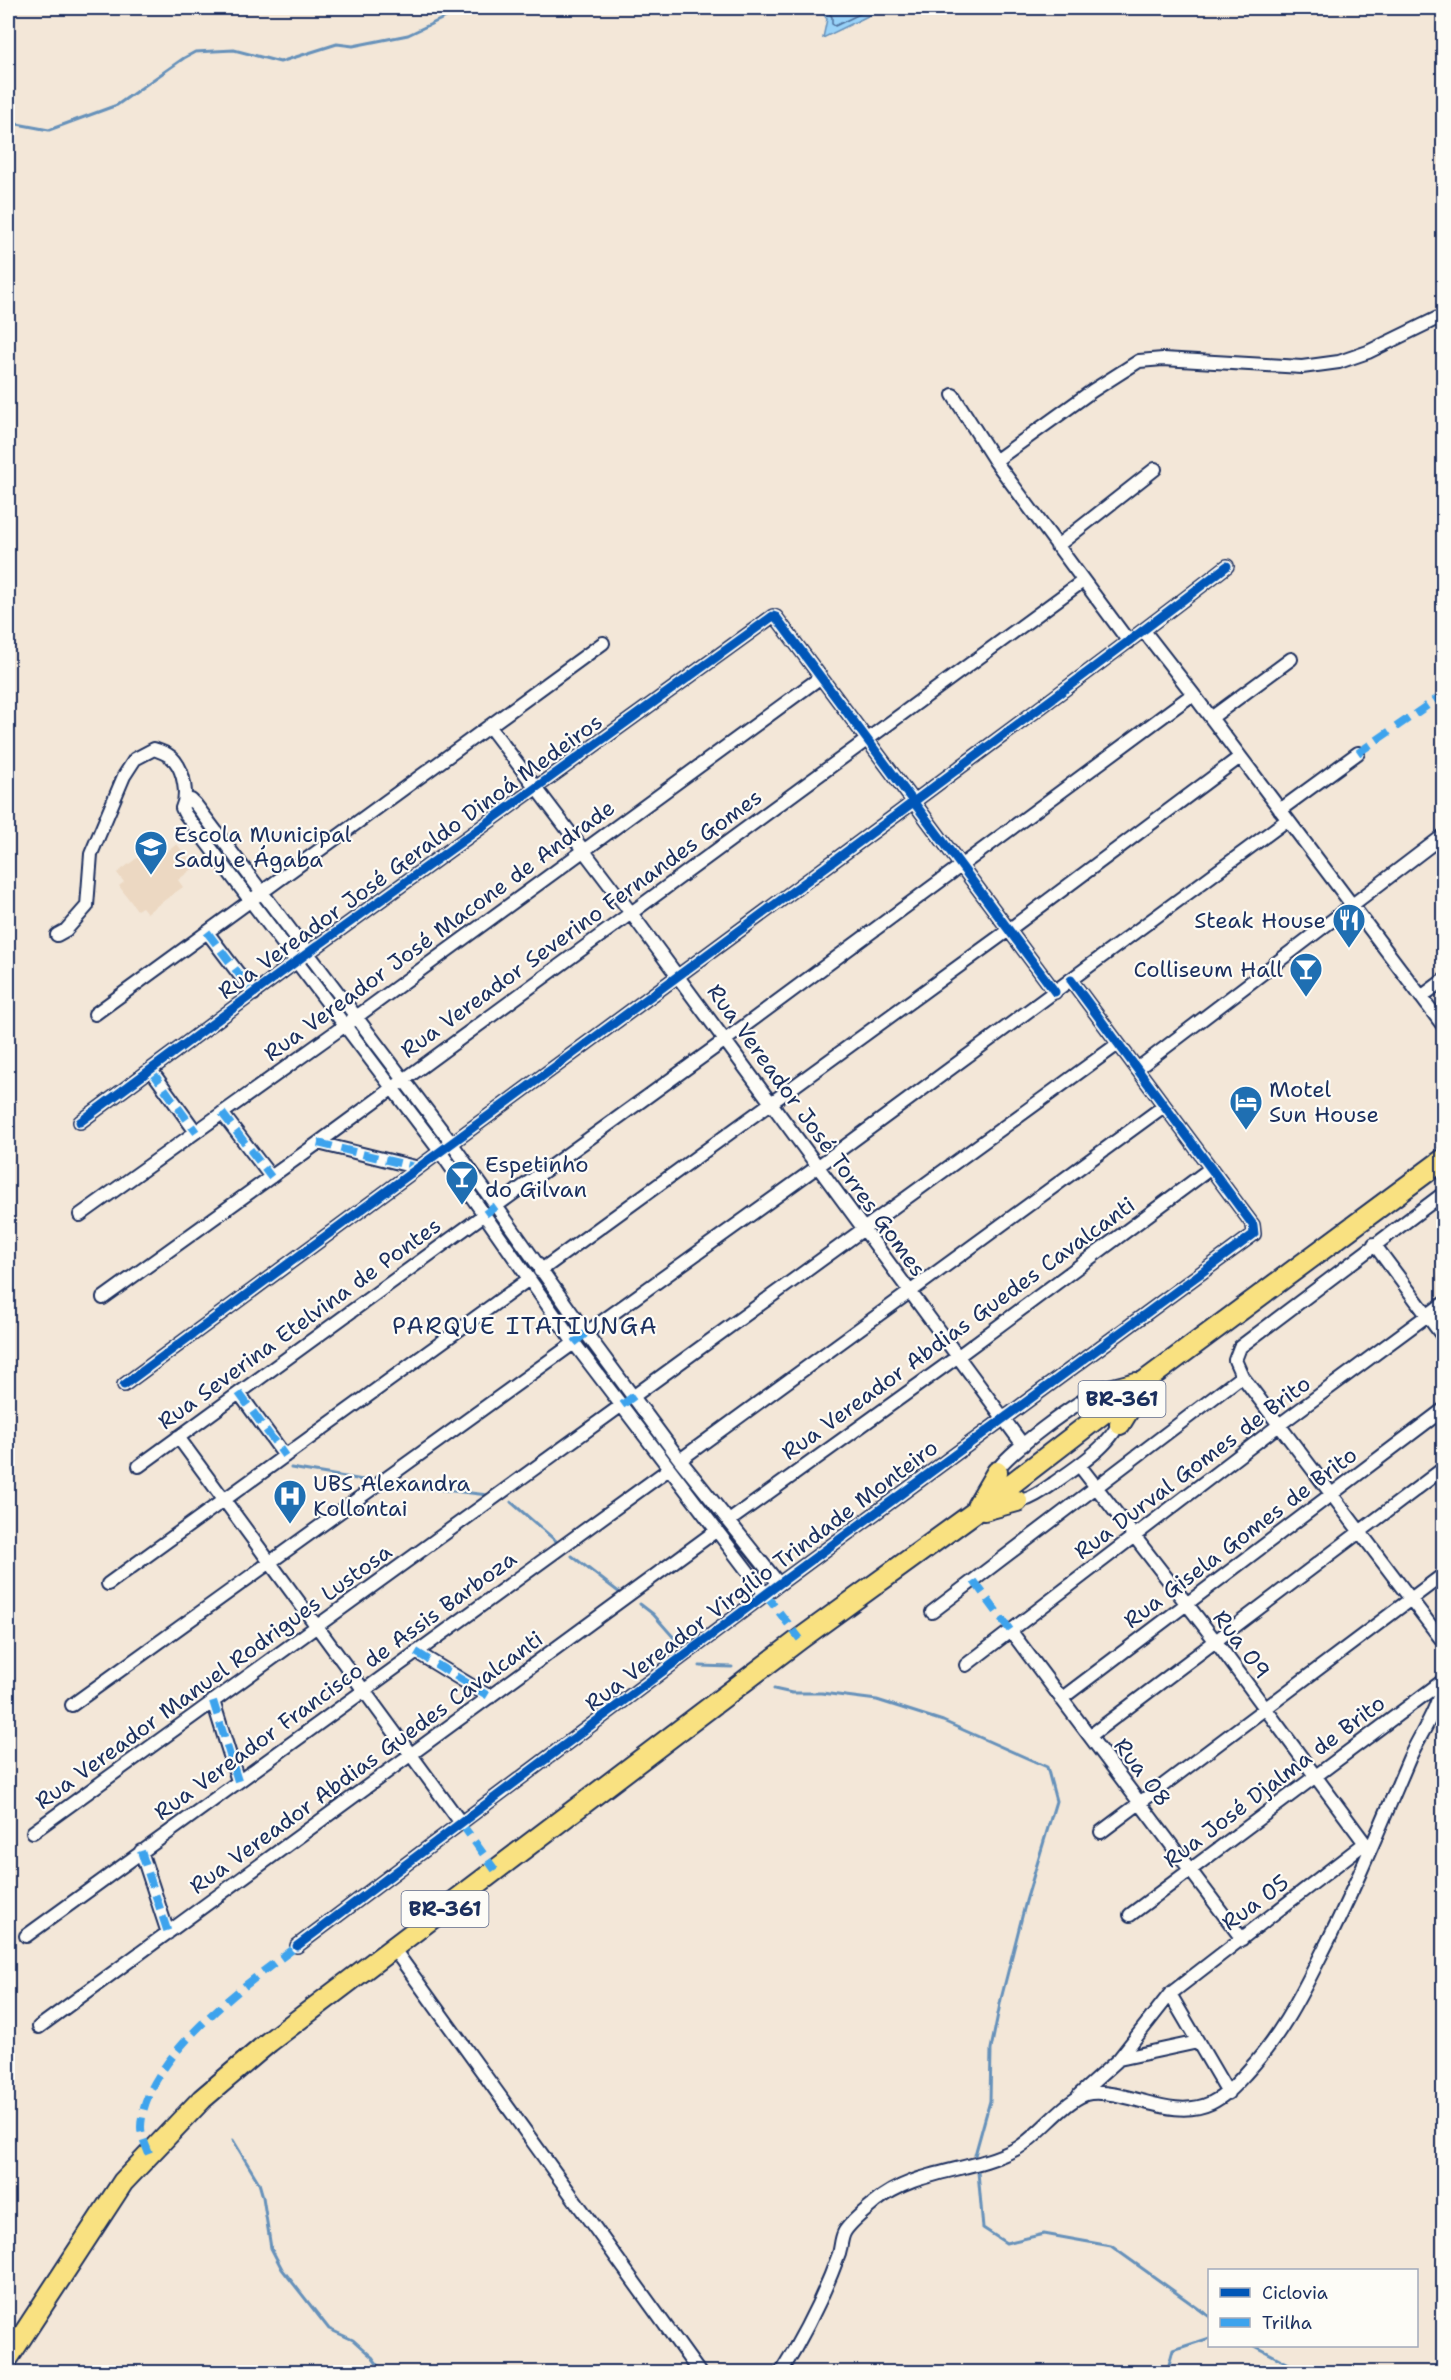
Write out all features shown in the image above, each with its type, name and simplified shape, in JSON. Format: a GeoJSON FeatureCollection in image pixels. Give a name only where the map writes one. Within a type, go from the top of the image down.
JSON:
{"type":"FeatureCollection","features":[{"type":"Feature","properties":{"kind":"main road","name":"BR-361"},"geometry":{"type":"LineString","coordinates":[[8,2358],[109,2200],[159,2142],[202,2099],[269,2042],[800,1639],[973,1513],[1010,1497],[1117,1403],[1443,1159]]}},
{"type":"Feature","properties":{"kind":"main road"},"geometry":{"type":"LineString","coordinates":[[1098,1393],[1147,1380]]}},
{"type":"Feature","properties":{"kind":"main road"},"geometry":{"type":"LineString","coordinates":[[1120,1424],[1147,1380]]}},
{"type":"Feature","properties":{"kind":"main road"},"geometry":{"type":"LineString","coordinates":[[973,1513],[997,1472]]}},
{"type":"Feature","properties":{"kind":"street"},"geometry":{"type":"LineString","coordinates":[[994,461],[1092,391],[1139,362],[1163,359],[1302,367],[1339,362],[1356,357],[1443,315]]}},
{"type":"Feature","properties":{"kind":"street"},"geometry":{"type":"LineString","coordinates":[[953,395],[994,461],[1129,642]]}},
{"type":"Feature","properties":{"kind":"street"},"geometry":{"type":"LineString","coordinates":[[1057,546],[1155,468]]}},
{"type":"Feature","properties":{"kind":"street"},"geometry":{"type":"LineString","coordinates":[[124,1384],[450,1141],[677,977],[1144,631],[1227,566]]}},
{"type":"Feature","properties":{"kind":"street","name":"Rua Vereador Severino Fernandes Gomes"},"geometry":{"type":"LineString","coordinates":[[103,1298],[631,914],[1083,581]]}},
{"type":"Feature","properties":{"kind":"street","name":"Rua Vereador José Geraldo Dinoá Medeiros"},"geometry":{"type":"LineString","coordinates":[[80,1122],[309,952],[763,622],[776,617],[822,677]]}},
{"type":"Feature","properties":{"kind":"street"},"geometry":{"type":"LineString","coordinates":[[1144,631],[1443,1027]]}},
{"type":"Feature","properties":{"kind":"street"},"geometry":{"type":"LineString","coordinates":[[95,1014],[603,643]]}},
{"type":"Feature","properties":{"kind":"street"},"geometry":{"type":"LineString","coordinates":[[1211,718],[1291,659]]}},
{"type":"Feature","properties":{"kind":"street"},"geometry":{"type":"LineString","coordinates":[[822,677],[1055,992]]}},
{"type":"Feature","properties":{"kind":"street","name":"Rua Vereador José Macone de Andrade"},"geometry":{"type":"LineString","coordinates":[[80,1215],[344,1026],[822,677]]}},
{"type":"Feature","properties":{"kind":"street"},"geometry":{"type":"LineString","coordinates":[[496,1206],[724,1041],[1193,694]]}},
{"type":"Feature","properties":{"kind":"street","name":"Rua Vereador José Torres Gomes"},"geometry":{"type":"LineString","coordinates":[[489,726],[631,914],[1023,1445]]}},
{"type":"Feature","properties":{"kind":"street"},"geometry":{"type":"LineString","coordinates":[[57,935],[66,930],[87,906],[91,854],[124,776],[135,759],[154,749],[175,760],[180,769],[186,802]]}},
{"type":"Feature","properties":{"kind":"street"},"geometry":{"type":"LineString","coordinates":[[585,1333],[817,1167],[1071,980],[1283,815],[1358,753]]}},
{"type":"Feature","properties":{"kind":"street"},"geometry":{"type":"LineString","coordinates":[[540,1270],[1010,929],[1240,757]]}},
{"type":"Feature","properties":{"kind":"street"},"geometry":{"type":"LineString","coordinates":[[765,1594],[574,1343],[439,1150],[185,814],[182,808],[186,802],[191,800],[196,805],[262,890],[450,1141],[585,1333],[680,1460],[779,1584]]}},
{"type":"Feature","properties":{"kind":"street"},"geometry":{"type":"LineString","coordinates":[[1137,1069],[1443,835]]}},
{"type":"Feature","properties":{"kind":"street"},"geometry":{"type":"LineString","coordinates":[[207,932],[254,994]]}},
{"type":"Feature","properties":{"kind":"street"},"geometry":{"type":"LineString","coordinates":[[1071,980],[1211,1168]]}},
{"type":"Feature","properties":{"kind":"street"},"geometry":{"type":"LineString","coordinates":[[1421,997],[1443,980]]}},
{"type":"Feature","properties":{"kind":"street"},"geometry":{"type":"LineString","coordinates":[[634,1396],[1118,1044]]}},
{"type":"Feature","properties":{"kind":"street"},"geometry":{"type":"LineString","coordinates":[[151,1070],[196,1132]]}},
{"type":"Feature","properties":{"kind":"street"},"geometry":{"type":"LineString","coordinates":[[680,1460],[1164,1106]]}},
{"type":"Feature","properties":{"kind":"street"},"geometry":{"type":"LineString","coordinates":[[222,1113],[271,1177]]}},
{"type":"Feature","properties":{"kind":"street"},"geometry":{"type":"LineString","coordinates":[[318,1143],[415,1167]]}},
{"type":"Feature","properties":{"kind":"street","name":"Rua Vereador Virgílio Trindade Monteiro"},"geometry":{"type":"LineString","coordinates":[[297,1946],[765,1594],[1250,1238],[1254,1234],[1253,1225],[1211,1168]]}},
{"type":"Feature","properties":{"kind":"street","name":"Rua Vereador Abdias Guedes Cavalcanti"},"geometry":{"type":"LineString","coordinates":[[729,1521],[957,1357],[1211,1168]]}},
{"type":"Feature","properties":{"kind":"street"},"geometry":{"type":"LineString","coordinates":[[1443,1193],[1240,1347],[1235,1360],[1242,1376],[1443,1643]]}},
{"type":"Feature","properties":{"kind":"street","name":"Rua Severina Etelvina de Pontes"},"geometry":{"type":"LineString","coordinates":[[139,1466],[485,1214]]}},
{"type":"Feature","properties":{"kind":"street"},"geometry":{"type":"LineString","coordinates":[[1374,1244],[1443,1338]]}},
{"type":"Feature","properties":{"kind":"street"},"geometry":{"type":"LineString","coordinates":[[108,1584],[529,1279]]}},
{"type":"Feature","properties":{"kind":"street","name":"Rua Durval Gomes de Brito"},"geometry":{"type":"LineString","coordinates":[[966,1665],[1135,1538],[1279,1425],[1443,1303]]}},
{"type":"Feature","properties":{"kind":"street"},"geometry":{"type":"LineString","coordinates":[[72,1706],[574,1343]]}},
{"type":"Feature","properties":{"kind":"street"},"geometry":{"type":"LineString","coordinates":[[932,1612],[1242,1376]]}},
{"type":"Feature","properties":{"kind":"street"},"geometry":{"type":"LineString","coordinates":[[239,1392],[285,1456]]}},
{"type":"Feature","properties":{"kind":"street"},"geometry":{"type":"LineString","coordinates":[[1098,1393],[1112,1397],[1117,1403],[1120,1424],[1096,1450],[1034,1497],[1010,1497],[997,1486],[997,1472],[1007,1459],[1078,1403],[1098,1393]]}},
{"type":"Feature","properties":{"kind":"street","name":"Rua Vereador Manuel Rodrigues Lustosa"},"geometry":{"type":"LineString","coordinates":[[33,1832],[622,1405]]}},
{"type":"Feature","properties":{"kind":"street","name":"Rua Gisela Gomes de Brito"},"geometry":{"type":"LineString","coordinates":[[1061,1699],[1443,1409]]}},
{"type":"Feature","properties":{"kind":"street"},"geometry":{"type":"LineString","coordinates":[[178,1437],[461,1823]]}},
{"type":"Feature","properties":{"kind":"street","name":"Rua 09"},"geometry":{"type":"LineString","coordinates":[[1078,1465],[1214,1640],[1368,1847]]}},
{"type":"Feature","properties":{"kind":"street"},"geometry":{"type":"LineString","coordinates":[[1090,1736],[1443,1468]]}},
{"type":"Feature","properties":{"kind":"street","name":"Rua Vereador Francisco de Assis Barboza"},"geometry":{"type":"LineString","coordinates":[[26,1936],[669,1469]]}},
{"type":"Feature","properties":{"kind":"street","name":"Rua Vereador Abdias Guedes Cavalcanti"},"geometry":{"type":"LineString","coordinates":[[39,2027],[717,1530]]}},
{"type":"Feature","properties":{"kind":"street"},"geometry":{"type":"LineString","coordinates":[[1101,1832],[1443,1574]]}},
{"type":"Feature","properties":{"kind":"street","name":"Rua 08"},"geometry":{"type":"LineString","coordinates":[[1010,1630],[1242,1939]]}},
{"type":"Feature","properties":{"kind":"street"},"geometry":{"type":"LineString","coordinates":[[416,1652],[490,1697]]}},
{"type":"Feature","properties":{"kind":"street"},"geometry":{"type":"LineString","coordinates":[[1077,2097],[1089,2093],[1102,2094],[1161,2106],[1192,2108],[1209,2104],[1228,2093],[1276,2038],[1345,1909],[1368,1847],[1440,1694],[1443,1681]]}},
{"type":"Feature","properties":{"kind":"street","name":"Rua José Djalma de Brito"},"geometry":{"type":"LineString","coordinates":[[1130,1915],[1443,1681]]}},
{"type":"Feature","properties":{"kind":"street"},"geometry":{"type":"LineString","coordinates":[[213,1701],[238,1781]]}},
{"type":"Feature","properties":{"kind":"street","name":"Rua 05"},"geometry":{"type":"LineString","coordinates":[[781,2373],[812,2316],[839,2254],[844,2233],[874,2203],[901,2185],[929,2175],[971,2166],[1016,2150],[1037,2134],[1119,2059],[1170,1994],[1368,1847]]}},
{"type":"Feature","properties":{"kind":"street"},"geometry":{"type":"LineString","coordinates":[[141,1851],[168,1933]]}},
{"type":"Feature","properties":{"kind":"street"},"geometry":{"type":"LineString","coordinates":[[393,1948],[699,2373]]}},
{"type":"Feature","properties":{"kind":"street"},"geometry":{"type":"LineString","coordinates":[[1170,1994],[1228,2093]]}},
{"type":"Feature","properties":{"kind":"street"},"geometry":{"type":"LineString","coordinates":[[1119,2059],[1198,2042]]}},
{"type":"Feature","properties":{"kind":"shaded area","name":"Escola Municipal Sady e Ágaba"},"geometry":{"type":"Polygon","coordinates":[[[177,844],[195,867],[178,880],[183,887],[147,913],[142,907],[137,910],[119,886],[124,882],[117,873],[153,846],[161,856],[177,844]]]}},
{"type":"Feature","properties":{"kind":"water"},"geometry":{"type":"Polygon","coordinates":[[[819,8],[881,8],[823,38],[827,19],[819,8]]]}},
{"type":"Feature","properties":{"kind":"waterway"},"geometry":{"type":"LineString","coordinates":[[8,128],[17,124],[49,130],[117,105],[195,52],[234,50],[280,62],[337,44],[353,46],[408,35],[465,8]]}},
{"type":"Feature","properties":{"kind":"waterway"},"geometry":{"type":"LineString","coordinates":[[291,1468],[369,1481]]}},
{"type":"Feature","properties":{"kind":"waterway"},"geometry":{"type":"LineString","coordinates":[[401,1485],[488,1495]]}},
{"type":"Feature","properties":{"kind":"waterway"},"geometry":{"type":"LineString","coordinates":[[511,1502],[556,1541]]}},
{"type":"Feature","properties":{"kind":"waterway"},"geometry":{"type":"LineString","coordinates":[[572,1556],[620,1593]]}},
{"type":"Feature","properties":{"kind":"waterway"},"geometry":{"type":"LineString","coordinates":[[640,1604],[653,1614],[682,1647]]}},
{"type":"Feature","properties":{"kind":"waterway"},"geometry":{"type":"LineString","coordinates":[[700,1666],[732,1667]]}},
{"type":"Feature","properties":{"kind":"waterway"},"geometry":{"type":"LineString","coordinates":[[774,1689],[792,1693],[822,1693],[877,1700],[943,1721],[1047,1767],[1056,1801],[1026,1901],[1001,1999],[991,2049],[990,2101],[975,2155]]}},
{"type":"Feature","properties":{"kind":"waterway"},"geometry":{"type":"LineString","coordinates":[[233,2140],[259,2183],[271,2248],[282,2269],[329,2329],[353,2340],[372,2357],[383,2372]]}},
{"type":"Feature","properties":{"kind":"waterway"},"geometry":{"type":"LineString","coordinates":[[978,2172],[983,2228],[1006,2243],[1044,2234],[1111,2246],[1208,2316]]}},
{"type":"Feature","properties":{"kind":"waterway"},"geometry":{"type":"LineString","coordinates":[[1167,2372],[1173,2350],[1208,2339]]}},
{"type":"Feature","properties":{"kind":"waterway"},"geometry":{"type":"LineString","coordinates":[[1257,2347],[1304,2372]]}},
{"type":"Feature","properties":{"kind":"marked path"},"geometry":{"type":"LineString","coordinates":[[1358,753],[1444,694]]}},
{"type":"Feature","properties":{"kind":"marked path"},"geometry":{"type":"LineString","coordinates":[[207,932],[254,994]]}},
{"type":"Feature","properties":{"kind":"marked path"},"geometry":{"type":"LineString","coordinates":[[151,1070],[196,1132]]}},
{"type":"Feature","properties":{"kind":"marked path"},"geometry":{"type":"LineString","coordinates":[[222,1113],[271,1177]]}},
{"type":"Feature","properties":{"kind":"marked path"},"geometry":{"type":"LineString","coordinates":[[318,1143],[415,1167]]}},
{"type":"Feature","properties":{"kind":"marked path"},"geometry":{"type":"LineString","coordinates":[[485,1214],[496,1206]]}},
{"type":"Feature","properties":{"kind":"marked path"},"geometry":{"type":"LineString","coordinates":[[574,1343],[586,1333]]}},
{"type":"Feature","properties":{"kind":"marked path"},"geometry":{"type":"LineString","coordinates":[[239,1393],[285,1456]]}},
{"type":"Feature","properties":{"kind":"marked path"},"geometry":{"type":"LineString","coordinates":[[622,1405],[634,1396]]}},
{"type":"Feature","properties":{"kind":"marked path"},"geometry":{"type":"LineString","coordinates":[[974,1581],[1010,1630]]}},
{"type":"Feature","properties":{"kind":"marked path"},"geometry":{"type":"LineString","coordinates":[[765,1594],[800,1639]]}},
{"type":"Feature","properties":{"kind":"marked path"},"geometry":{"type":"LineString","coordinates":[[416,1652],[490,1697]]}},
{"type":"Feature","properties":{"kind":"marked path"},"geometry":{"type":"LineString","coordinates":[[213,1701],[238,1781]]}},
{"type":"Feature","properties":{"kind":"marked path"},"geometry":{"type":"LineString","coordinates":[[461,1823],[495,1870]]}},
{"type":"Feature","properties":{"kind":"marked path"},"geometry":{"type":"LineString","coordinates":[[141,1851],[168,1933]]}},
{"type":"Feature","properties":{"kind":"marked path"},"geometry":{"type":"LineString","coordinates":[[149,2154],[141,2127],[146,2101],[159,2075],[201,2025],[252,1980],[297,1946]]}},
{"type":"Feature","properties":{"kind":"cycle path"},"geometry":{"type":"LineString","coordinates":[[124,1385],[896,815],[1227,566]]}},
{"type":"Feature","properties":{"kind":"cycle path"},"geometry":{"type":"LineString","coordinates":[[80,1122],[309,952],[773,616],[1055,992]]}},
{"type":"Feature","properties":{"kind":"cycle path"},"geometry":{"type":"LineString","coordinates":[[297,1946],[779,1584],[1254,1234],[1253,1225],[1071,980]]}},
{"type":"Feature","properties":{"kind":"place","name":"Escola Municipal Sady e Ágaba"},"geometry":{"type":"Point","coordinates":[151,876]}},
{"type":"Feature","properties":{"kind":"place","name":"Steak House"},"geometry":{"type":"Point","coordinates":[1349,949]}},
{"type":"Feature","properties":{"kind":"place","name":"Colliseum Hall"},"geometry":{"type":"Point","coordinates":[1306,998]}},
{"type":"Feature","properties":{"kind":"place","name":"Motel Sun House"},"geometry":{"type":"Point","coordinates":[1246,1131]}},
{"type":"Feature","properties":{"kind":"place","name":"Espetinho do Gilvan"},"geometry":{"type":"Point","coordinates":[462,1206]}},
{"type":"Feature","properties":{"kind":"place","name":"UBS Alexandra Kollontai"},"geometry":{"type":"Point","coordinates":[290,1525]}},
{"type":"Feature","properties":{"kind":"district","name":"PARQUE ITATIUNGA"},"geometry":{"type":"Point","coordinates":[525,1326]}}]}
